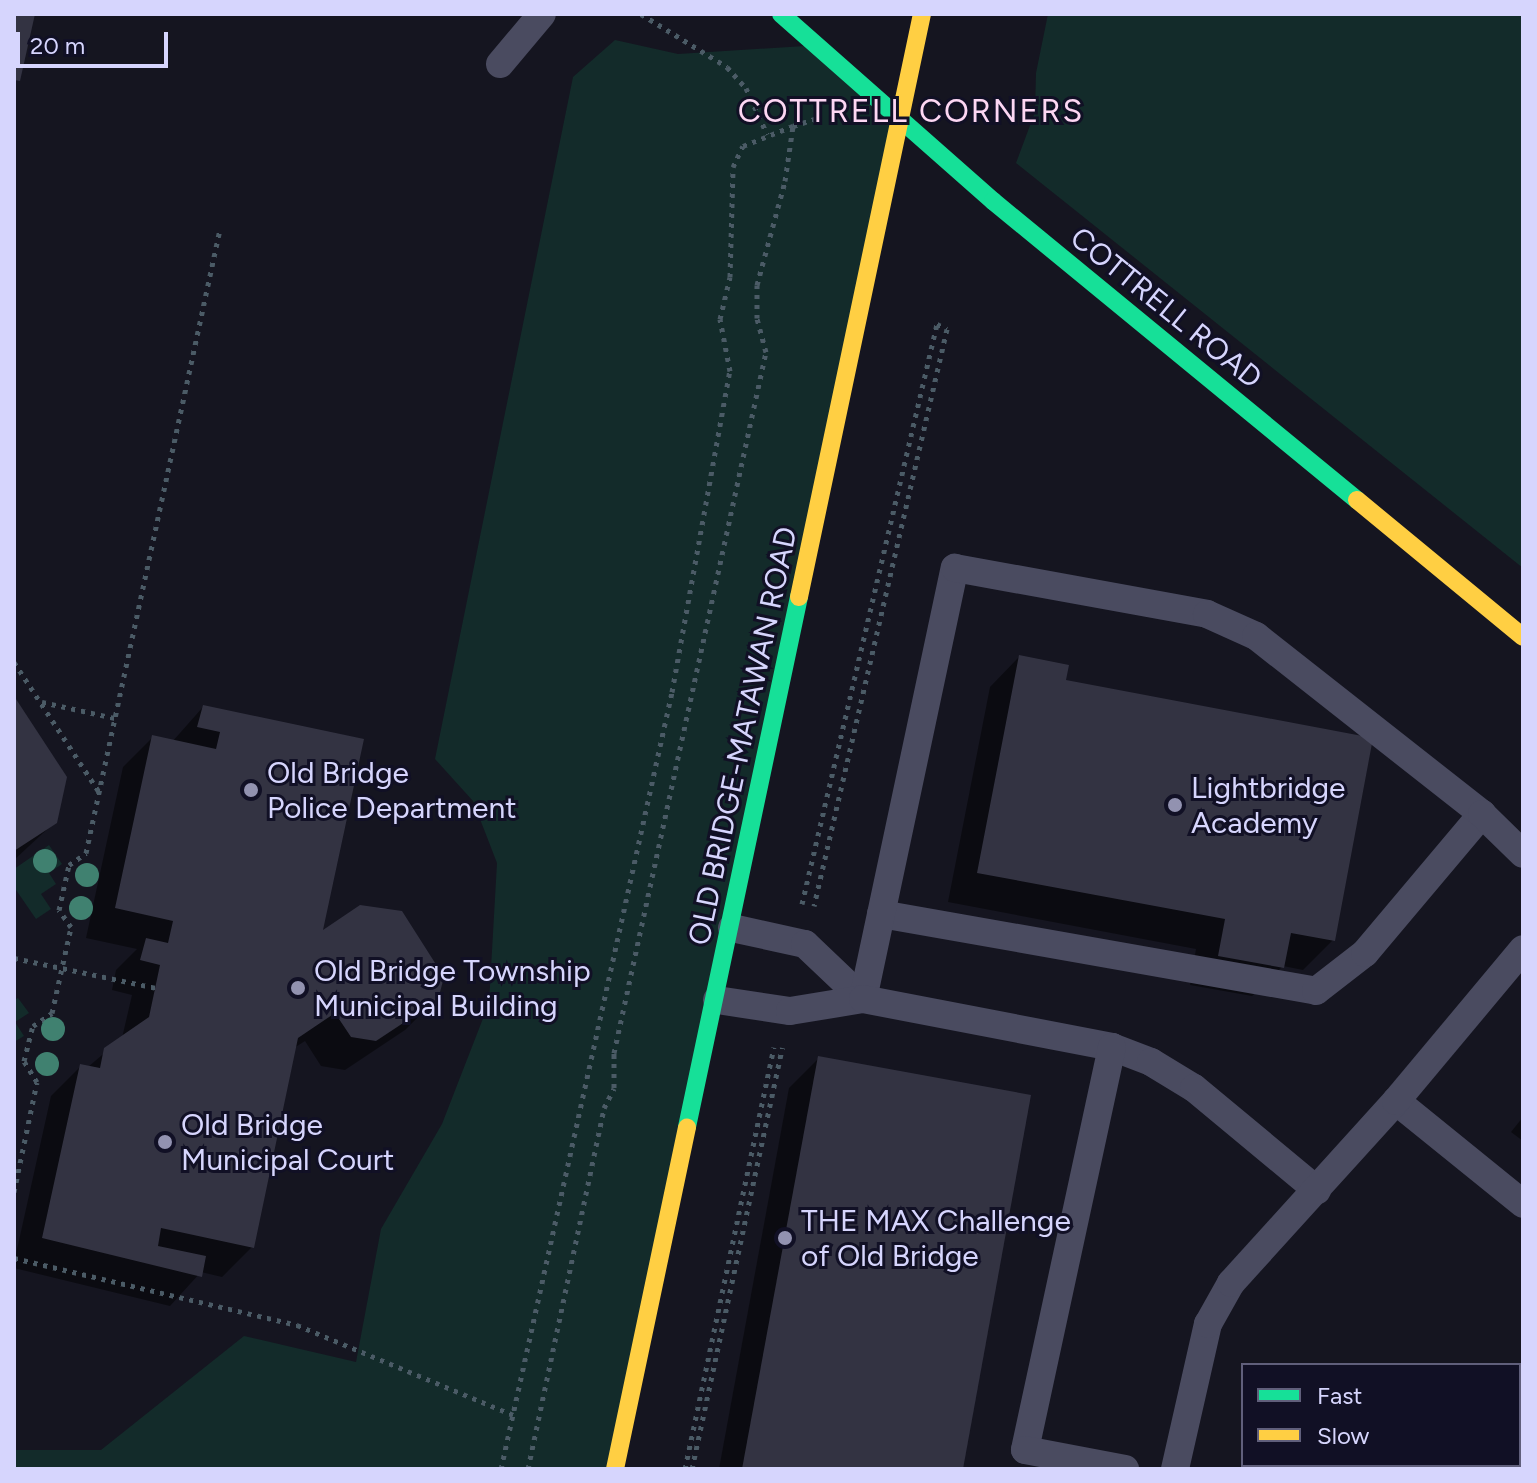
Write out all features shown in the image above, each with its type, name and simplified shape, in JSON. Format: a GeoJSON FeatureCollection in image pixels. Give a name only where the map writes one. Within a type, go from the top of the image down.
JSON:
{"type":"FeatureCollection","features":[{"type":"Feature","properties":{"kind":"main road","name":"COTTRELL ROAD"},"geometry":{"type":"LineString","coordinates":[[781,14],[993,201],[1523,637]]}},
{"type":"Feature","properties":{"kind":"main road","name":"OLD BRIDGE-MATAWAN ROAD"},"geometry":{"type":"LineString","coordinates":[[615,1469],[717,1000],[922,14]]}},
{"type":"Feature","properties":{"kind":"lane"},"geometry":{"type":"LineString","coordinates":[[500,64],[542,14]]}},
{"type":"Feature","properties":{"kind":"lane"},"geometry":{"type":"LineString","coordinates":[[863,999],[955,568],[1207,614],[1256,636],[1482,814],[1523,854]]}},
{"type":"Feature","properties":{"kind":"lane"},"geometry":{"type":"LineString","coordinates":[[881,914],[1316,991],[1365,953],[1482,814]]}},
{"type":"Feature","properties":{"kind":"lane"},"geometry":{"type":"LineString","coordinates":[[732,928],[800,943],[863,999]]}},
{"type":"Feature","properties":{"kind":"lane"},"geometry":{"type":"LineString","coordinates":[[1175,1469],[1208,1324],[1231,1283],[1396,1101],[1523,949]]}},
{"type":"Feature","properties":{"kind":"lane"},"geometry":{"type":"LineString","coordinates":[[717,1000],[785,1011],[863,999],[1112,1047],[1151,1062],[1194,1088],[1317,1190]]}},
{"type":"Feature","properties":{"kind":"lane"},"geometry":{"type":"LineString","coordinates":[[1112,1047],[1025,1450],[1125,1469]]}},
{"type":"Feature","properties":{"kind":"lane"},"geometry":{"type":"LineString","coordinates":[[1396,1101],[1523,1204]]}},
{"type":"Feature","properties":{"kind":"path"},"geometry":{"type":"LineString","coordinates":[[641,14],[727,67],[746,88],[767,134]]}},
{"type":"Feature","properties":{"kind":"path"},"geometry":{"type":"LineString","coordinates":[[501,1469],[672,692],[730,371],[720,319],[730,277],[733,167],[743,146],[767,134],[815,119]]}},
{"type":"Feature","properties":{"kind":"path"},"geometry":{"type":"LineString","coordinates":[[528,1469],[604,1108],[614,1088],[614,1053],[766,352],[757,318],[757,285],[785,181],[793,126]]}},
{"type":"Feature","properties":{"kind":"path"},"geometry":{"type":"LineString","coordinates":[[14,1192],[37,1082],[24,1061],[33,1026],[52,1013],[71,927],[59,910],[69,865],[86,853],[220,229]]}},
{"type":"Feature","properties":{"kind":"path"},"geometry":{"type":"LineString","coordinates":[[937,324],[947,329],[800,943],[937,324]]}},
{"type":"Feature","properties":{"kind":"path"},"geometry":{"type":"LineString","coordinates":[[14,662],[99,793]]}},
{"type":"Feature","properties":{"kind":"path"},"geometry":{"type":"LineString","coordinates":[[41,702],[115,718]]}},
{"type":"Feature","properties":{"kind":"path"},"geometry":{"type":"LineString","coordinates":[[14,958],[156,988]]}},
{"type":"Feature","properties":{"kind":"path"},"geometry":{"type":"LineString","coordinates":[[685,1469],[785,1011]]}},
{"type":"Feature","properties":{"kind":"path"},"geometry":{"type":"LineString","coordinates":[[692,1469],[785,1011]]}},
{"type":"Feature","properties":{"kind":"path"},"geometry":{"type":"LineString","coordinates":[[14,1258],[297,1325],[513,1415]]}},
{"type":"Feature","properties":{"kind":"green space"},"geometry":{"type":"Polygon","coordinates":[[[1048,14],[1523,14],[1523,568],[1016,163],[1035,112],[1036,73],[1048,14]]]}},
{"type":"Feature","properties":{"kind":"green space"},"geometry":{"type":"Polygon","coordinates":[[[615,40],[678,54],[821,45],[899,117],[615,1469],[14,1469],[14,1450],[101,1450],[244,1336],[356,1362],[381,1229],[442,1124],[489,1003],[497,863],[473,801],[435,759],[573,77],[615,40]]]}},
{"type":"Feature","properties":{"kind":"green space"},"geometry":{"type":"Polygon","coordinates":[[[49,845],[62,864],[49,873],[56,884],[41,894],[51,909],[36,919],[14,887],[14,869],[49,845]]]}},
{"type":"Feature","properties":{"kind":"green space"},"geometry":{"type":"Polygon","coordinates":[[[18,998],[29,1013],[15,1022],[24,1036],[14,1042],[14,1000],[18,998]]]}},
{"type":"Feature","properties":{"kind":"building"},"geometry":{"type":"Polygon","coordinates":[[[14,14],[35,14],[20,81],[14,80],[14,14]]]}},
{"type":"Feature","properties":{"kind":"building","name":"Lightbridge Academy"},"geometry":{"type":"Polygon","coordinates":[[[1019,655],[1069,665],[1066,680],[1373,738],[1335,941],[1291,933],[1284,968],[1218,956],[1225,919],[977,873],[1019,655]]]}},
{"type":"Feature","properties":{"kind":"building"},"geometry":{"type":"Polygon","coordinates":[[[14,696],[67,777],[57,823],[14,851],[14,696]]]}},
{"type":"Feature","properties":{"kind":"building","name":"Old Bridge Township Municipal Building"},"geometry":{"type":"Polygon","coordinates":[[[203,705],[364,739],[323,930],[360,905],[402,911],[444,977],[438,1000],[376,1041],[351,1037],[335,1013],[298,1038],[254,1248],[161,1228],[158,1246],[206,1256],[202,1277],[42,1238],[80,1064],[100,1068],[104,1048],[149,1017],[160,965],[140,960],[146,938],[168,943],[173,921],[115,908],[152,735],[216,749],[220,732],[197,727],[203,705]]]}},
{"type":"Feature","properties":{"kind":"building"},"geometry":{"type":"Polygon","coordinates":[[[818,1056],[1031,1095],[963,1469],[742,1469],[818,1056]]]}},
{"type":"Feature","properties":{"kind":"traffic: fast"},"geometry":{"type":"LineString","coordinates":[[781,14],[993,201],[1357,500]]}},
{"type":"Feature","properties":{"kind":"traffic: fast"},"geometry":{"type":"LineString","coordinates":[[687,1127],[799,597]]}},
{"type":"Feature","properties":{"kind":"traffic: slow"},"geometry":{"type":"LineString","coordinates":[[799,597],[922,14]]}},
{"type":"Feature","properties":{"kind":"traffic: slow"},"geometry":{"type":"LineString","coordinates":[[1357,500],[1523,637]]}},
{"type":"Feature","properties":{"kind":"traffic: slow"},"geometry":{"type":"LineString","coordinates":[[615,1469],[687,1127]]}},
{"type":"Feature","properties":{"kind":"place","name":"Old Bridge Police Department"},"geometry":{"type":"Point","coordinates":[251,790]}},
{"type":"Feature","properties":{"kind":"place","name":"Lightbridge Academy"},"geometry":{"type":"Point","coordinates":[1175,805]}},
{"type":"Feature","properties":{"kind":"place","name":"Old Bridge Township Municipal Building"},"geometry":{"type":"Point","coordinates":[298,988]}},
{"type":"Feature","properties":{"kind":"place","name":"Old Bridge Municipal Court"},"geometry":{"type":"Point","coordinates":[165,1142]}},
{"type":"Feature","properties":{"kind":"place","name":"THE MAX Challenge of Old Bridge"},"geometry":{"type":"Point","coordinates":[785,1238]}},
{"type":"Feature","properties":{"kind":"district","name":"COTTRELL CORNERS"},"geometry":{"type":"Point","coordinates":[911,111]}}]}
